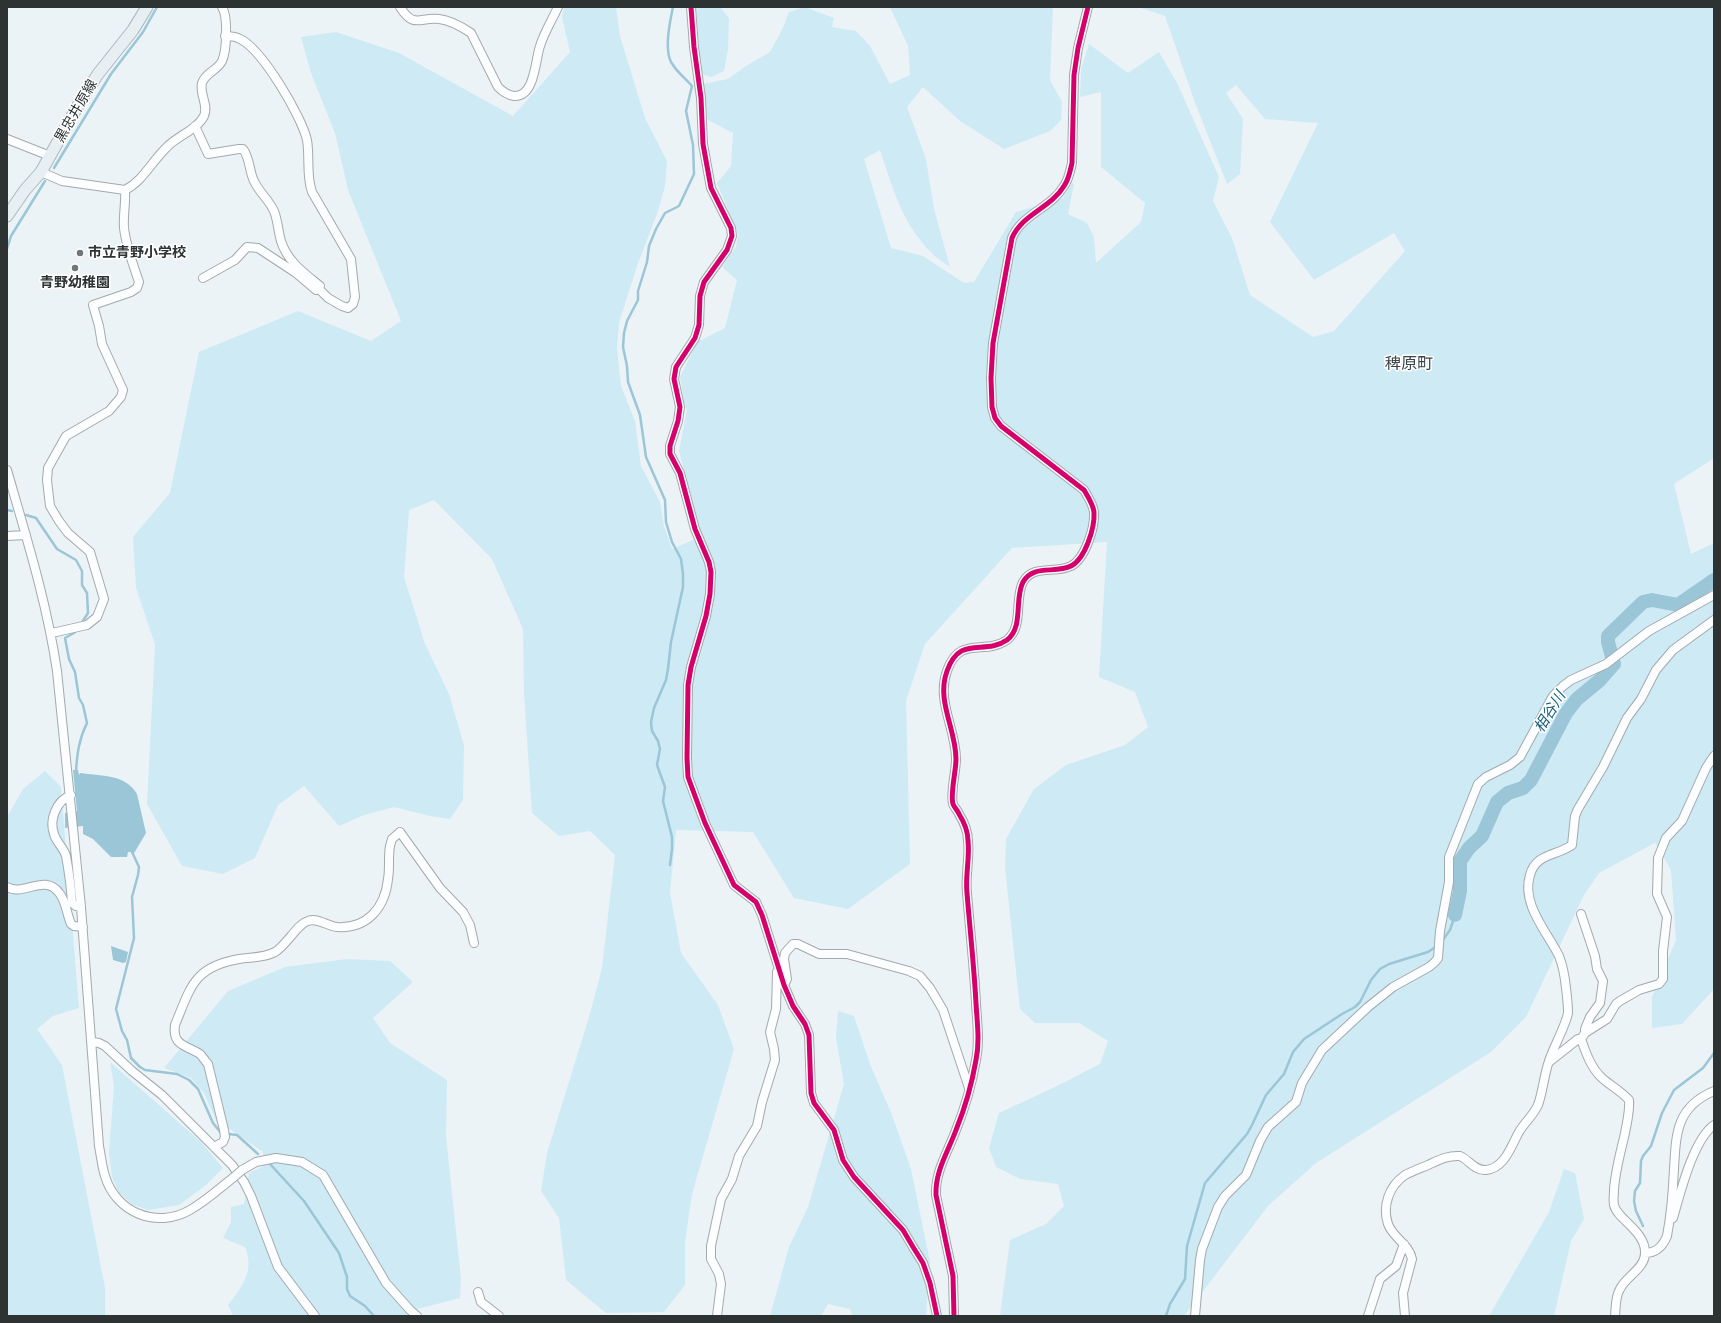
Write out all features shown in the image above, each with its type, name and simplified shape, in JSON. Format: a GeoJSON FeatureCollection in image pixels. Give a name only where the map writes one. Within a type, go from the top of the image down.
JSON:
{"type":"FeatureCollection","features":[{"type":"Feature","properties":{"kind":"main road","name":"黒忠井原線"},"geometry":{"type":"LineString","coordinates":[[7,216],[25,190],[42,172],[94,79],[133,30],[146,7]]}},
{"type":"Feature","properties":{"kind":"street"},"geometry":{"type":"LineString","coordinates":[[42,172],[62,180],[125,190],[137,182],[167,146],[195,126],[204,116],[206,108],[201,89],[202,81],[222,61],[226,19],[222,7]]}},
{"type":"Feature","properties":{"kind":"street"},"geometry":{"type":"LineString","coordinates":[[400,7],[406,17],[416,21],[441,19],[464,28],[470,33],[498,87],[503,92],[512,96],[519,96],[526,93],[531,84],[540,44],[558,7]]}},
{"type":"Feature","properties":{"kind":"street"},"geometry":{"type":"LineString","coordinates":[[691,7],[703,144],[711,188],[731,228],[732,236],[726,250],[704,282],[700,296],[699,325],[696,338],[676,367],[674,379],[680,407],[678,421],[670,446],[670,454],[680,473],[695,529],[709,562],[711,572],[710,594],[706,616],[690,667],[688,685],[688,777],[705,823],[734,885],[756,902],[762,916],[784,985],[805,1024],[809,1035],[811,1093],[814,1103],[834,1130],[842,1160],[854,1177],[903,1230],[923,1263],[930,1283],[937,1316]]}},
{"type":"Feature","properties":{"kind":"street"},"geometry":{"type":"LineString","coordinates":[[954,1316],[954,1276],[936,1195],[935,1184],[938,1172],[957,1129],[970,1088],[978,1047],[972,945],[966,891],[969,842],[963,820],[953,803],[956,757],[954,738],[944,698],[945,678],[950,664],[958,652],[969,648],[995,644],[1009,638],[1014,631],[1020,588],[1024,581],[1034,572],[1069,567],[1077,562],[1084,553],[1092,529],[1094,512],[1091,502],[1084,490],[1001,426],[995,418],[992,407],[991,378],[993,343],[1012,238],[1021,223],[1056,197],[1064,187],[1069,176],[1072,163],[1074,75],[1078,48],[1088,7]]}},
{"type":"Feature","properties":{"kind":"street"},"geometry":{"type":"LineString","coordinates":[[203,278],[235,260],[247,247],[253,246],[296,273],[316,290],[318,288],[342,306],[348,308],[352,304],[355,297],[351,258],[309,185],[306,139],[289,98],[261,58],[241,39],[225,36]]}},
{"type":"Feature","properties":{"kind":"street"},"geometry":{"type":"LineString","coordinates":[[195,126],[208,154],[243,149],[246,153],[253,179],[273,209],[278,220],[284,249],[288,257],[320,286],[318,288]]}},
{"type":"Feature","properties":{"kind":"street"},"geometry":{"type":"LineString","coordinates":[[7,139],[50,156]]}},
{"type":"Feature","properties":{"kind":"street"},"geometry":{"type":"LineString","coordinates":[[52,633],[87,625],[97,617],[104,599],[90,552],[68,533],[58,521],[50,506],[47,480],[48,468],[66,436],[108,411],[121,397],[123,390],[102,344],[93,305],[131,292],[137,288],[139,282],[127,245],[124,227],[126,201],[125,190]]}},
{"type":"Feature","properties":{"kind":"street"},"geometry":{"type":"LineString","coordinates":[[7,470],[52,633],[71,795],[83,927],[99,1146],[105,1177],[113,1193],[124,1206],[139,1215],[158,1219],[174,1217],[190,1210],[242,1170],[256,1162],[276,1158],[302,1162],[323,1175],[386,1283],[417,1316]]}},
{"type":"Feature","properties":{"kind":"street"},"geometry":{"type":"LineString","coordinates":[[7,536],[26,535]]}},
{"type":"Feature","properties":{"kind":"street"},"geometry":{"type":"LineString","coordinates":[[1195,1316],[1202,1249],[1215,1214],[1221,1201],[1246,1175],[1263,1134],[1282,1113],[1292,1107],[1296,1102],[1302,1083],[1322,1050],[1368,1007],[1393,987],[1435,962],[1438,958],[1449,882],[1449,857],[1478,784],[1486,777],[1510,765],[1520,757],[1553,696],[1563,686],[1571,680],[1613,659],[1649,631],[1714,595]]}},
{"type":"Feature","properties":{"kind":"street"},"geometry":{"type":"LineString","coordinates":[[1405,1316],[1403,1293],[1412,1259],[1411,1254],[1404,1244],[1392,1231],[1386,1216],[1386,1202],[1396,1183],[1406,1175],[1446,1157],[1460,1156],[1478,1169],[1487,1170],[1501,1162],[1508,1154],[1518,1133],[1538,1105],[1548,1062],[1568,1014],[1564,970],[1559,957],[1533,908],[1529,896],[1530,875],[1533,867],[1547,855],[1562,851],[1572,845],[1575,816],[1578,809],[1603,767],[1627,718],[1641,699],[1656,670],[1672,650],[1714,620]]}},
{"type":"Feature","properties":{"kind":"street"},"geometry":{"type":"LineString","coordinates":[[1548,1062],[1578,1039],[1603,1023],[1616,1004],[1620,1001],[1639,990],[1659,984],[1663,979],[1663,951],[1667,917],[1656,890],[1658,858],[1666,838],[1682,821],[1706,768],[1714,756]]}},
{"type":"Feature","properties":{"kind":"street"},"geometry":{"type":"LineString","coordinates":[[71,795],[64,798],[58,806],[53,816],[52,826],[54,835],[65,854],[72,903],[81,908]]}},
{"type":"Feature","properties":{"kind":"street"},"geometry":{"type":"LineString","coordinates":[[214,1147],[223,1142],[224,1133],[208,1064],[201,1055],[181,1045],[174,1032],[175,1025],[194,982],[199,975],[221,962],[266,956],[277,951],[302,925],[308,921],[315,920],[335,927],[347,927],[360,924],[371,917],[382,901],[386,890],[390,846],[392,839],[400,832],[440,888],[463,912],[470,925],[474,943]]}},
{"type":"Feature","properties":{"kind":"street"},"geometry":{"type":"LineString","coordinates":[[7,888],[13,891],[20,891],[36,884],[54,888],[60,894],[71,924],[74,926],[83,927]]}},
{"type":"Feature","properties":{"kind":"street"},"geometry":{"type":"LineString","coordinates":[[1581,914],[1595,956],[1597,969],[1603,981],[1600,1003],[1590,1017],[1584,1029],[1583,1036],[1594,1069],[1601,1077],[1624,1093],[1629,1100],[1628,1117],[1615,1182],[1614,1205],[1616,1210],[1635,1230],[1642,1241],[1645,1253],[1639,1268],[1624,1282],[1619,1290],[1616,1298],[1615,1316]]}},
{"type":"Feature","properties":{"kind":"street"},"geometry":{"type":"LineString","coordinates":[[784,985],[787,979],[785,952],[793,944],[798,944],[819,954],[847,954],[909,971],[920,976],[930,988],[943,1010],[970,1088]]}},
{"type":"Feature","properties":{"kind":"street"},"geometry":{"type":"LineString","coordinates":[[717,1316],[721,1284],[719,1274],[711,1259],[711,1246],[721,1199],[732,1179],[739,1156],[758,1126],[762,1102],[775,1060],[770,1032],[776,1009],[777,965]]}},
{"type":"Feature","properties":{"kind":"street"},"geometry":{"type":"LineString","coordinates":[[92,1042],[105,1046],[132,1071],[162,1095],[232,1165],[244,1182],[278,1267],[315,1316]]}},
{"type":"Feature","properties":{"kind":"street"},"geometry":{"type":"LineString","coordinates":[[1645,1253],[1650,1253],[1662,1245],[1668,1228],[1674,1170],[1675,1140],[1682,1118],[1694,1102],[1714,1091]]}},
{"type":"Feature","properties":{"kind":"street"},"geometry":{"type":"LineString","coordinates":[[1668,1228],[1672,1224],[1688,1169],[1703,1137],[1714,1125]]}},
{"type":"Feature","properties":{"kind":"street"},"geometry":{"type":"LineString","coordinates":[[1368,1316],[1380,1279],[1396,1266],[1404,1244]]}},
{"type":"Feature","properties":{"kind":"street"},"geometry":{"type":"LineString","coordinates":[[478,1292],[481,1302],[499,1316]]}},
{"type":"Feature","properties":{"kind":"shaded area"},"geometry":{"type":"Polygon","coordinates":[[[564,7],[616,7],[620,36],[645,118],[667,161],[665,186],[658,211],[637,266],[619,323],[617,348],[621,386],[635,421],[641,466],[660,502],[664,526],[672,549],[702,536],[679,451],[687,410],[684,403],[680,377],[697,342],[725,328],[737,280],[722,267],[736,247],[738,234],[717,183],[731,166],[733,133],[708,120],[704,107],[703,84],[728,79],[746,66],[770,52],[782,30],[789,12],[805,7],[834,18],[832,27],[856,31],[870,46],[890,84],[910,75],[908,46],[890,7],[1053,7],[1050,80],[1062,102],[1061,120],[1050,131],[1004,149],[960,121],[923,87],[907,107],[926,159],[934,209],[950,267],[933,254],[912,229],[899,204],[880,150],[864,159],[891,248],[923,256],[964,283],[974,282],[1016,212],[1063,198],[1072,183],[1074,184],[1068,214],[1087,223],[1094,237],[1096,263],[1141,222],[1145,203],[1101,167],[1101,92],[1080,97],[1081,69],[1089,44],[1128,73],[1159,52],[1178,85],[1219,177],[1213,201],[1232,238],[1250,295],[1313,337],[1334,331],[1405,251],[1394,233],[1314,280],[1270,222],[1318,123],[1265,119],[1236,85],[1226,93],[1243,119],[1240,174],[1227,184],[1194,100],[1165,16],[1138,7],[1714,7],[1714,458],[1674,484],[1691,554],[1714,543],[1714,989],[1682,1024],[1652,1028],[1652,997],[1676,940],[1671,870],[1655,843],[1599,873],[1584,895],[1526,1017],[1491,1052],[1316,1163],[1268,1206],[1184,1316],[1000,1316],[1010,1240],[1046,1224],[1064,1206],[1058,1184],[1020,1179],[996,1167],[989,1148],[999,1113],[1100,1064],[1108,1041],[1079,1023],[1035,1023],[1020,1009],[1005,868],[1006,839],[1034,789],[1066,765],[1125,745],[1148,727],[1135,692],[1099,677],[1107,542],[1012,548],[925,644],[906,701],[910,864],[848,909],[794,898],[753,832],[676,830],[670,893],[681,953],[718,1005],[734,1049],[692,1194],[685,1242],[685,1285],[664,1312],[606,1313],[566,1280],[559,1218],[541,1191],[547,1153],[589,1017],[602,968],[615,855],[590,831],[559,836],[532,813],[524,694],[523,629],[492,559],[434,500],[409,510],[404,577],[425,644],[449,694],[464,745],[463,800],[450,819],[430,816],[394,807],[364,815],[339,826],[304,786],[278,805],[255,858],[223,874],[182,866],[147,804],[155,645],[136,588],[133,537],[170,493],[199,352],[298,311],[371,341],[401,321],[348,190],[335,133],[311,73],[301,37],[336,32],[399,53],[513,116],[570,52],[562,17],[564,7]]]}},
{"type":"Feature","properties":{"kind":"shaded area"},"geometry":{"type":"Polygon","coordinates":[[[696,7],[720,7],[729,18],[728,49],[724,71],[711,77],[701,74],[696,7]]]}},
{"type":"Feature","properties":{"kind":"shaded area"},"geometry":{"type":"Polygon","coordinates":[[[73,770],[78,770],[79,775],[80,773],[119,779],[132,787],[137,794],[146,833],[133,855],[131,852],[128,852],[127,857],[111,857],[93,839],[83,834],[83,826],[65,828],[65,813],[77,811],[73,770]]]}},
{"type":"Feature","properties":{"kind":"shaded area"},"geometry":{"type":"Polygon","coordinates":[[[45,771],[61,787],[79,1008],[53,1016],[37,1029],[62,1065],[105,1288],[105,1316],[7,1316],[7,817],[23,789],[45,771]]]}},
{"type":"Feature","properties":{"kind":"shaded area"},"geometry":{"type":"Polygon","coordinates":[[[111,946],[128,952],[126,962],[123,963],[113,960],[111,946]]]}},
{"type":"Feature","properties":{"kind":"shaded area"},"geometry":{"type":"Polygon","coordinates":[[[347,959],[390,961],[413,982],[373,1018],[390,1043],[447,1080],[446,1136],[461,1279],[460,1298],[406,1312],[408,1316],[233,1316],[228,1305],[246,1278],[249,1264],[248,1256],[245,1247],[223,1238],[231,1222],[231,1207],[244,1204],[249,1173],[264,1166],[263,1152],[230,1129],[217,1123],[204,1093],[191,1078],[164,1068],[228,991],[285,967],[347,959]]]}},
{"type":"Feature","properties":{"kind":"shaded area"},"geometry":{"type":"Polygon","coordinates":[[[838,1011],[854,1016],[870,1064],[892,1115],[911,1169],[930,1262],[926,1316],[852,1316],[850,1309],[828,1304],[821,1316],[770,1316],[789,1247],[808,1207],[844,1084],[836,1038],[838,1011]]]}},
{"type":"Feature","properties":{"kind":"shaded area"},"geometry":{"type":"Polygon","coordinates":[[[110,1062],[201,1142],[223,1168],[206,1185],[179,1205],[148,1210],[132,1204],[119,1193],[112,1177],[109,1152],[114,1086],[110,1062]]]}},
{"type":"Feature","properties":{"kind":"shaded area"},"geometry":{"type":"Polygon","coordinates":[[[1564,1169],[1575,1173],[1584,1219],[1571,1241],[1554,1316],[1489,1316],[1549,1212],[1564,1169]]]}},
{"type":"Feature","properties":{"kind":"waterway"},"geometry":{"type":"LineString","coordinates":[[54,168],[111,74],[143,32],[157,7]]}},
{"type":"Feature","properties":{"kind":"waterway"},"geometry":{"type":"LineString","coordinates":[[670,865],[672,837],[663,801],[665,787],[657,765],[660,749],[658,741],[652,731],[651,722],[654,708],[666,680],[671,642],[683,587],[683,574],[681,559],[672,542],[666,522],[665,500],[646,457],[640,415],[628,382],[627,366],[623,347],[627,321],[638,300],[638,291],[647,262],[649,246],[665,213],[679,206],[694,174],[693,145],[686,111],[692,86],[675,68],[668,53],[668,37],[673,7]]}},
{"type":"Feature","properties":{"kind":"waterway"},"geometry":{"type":"LineString","coordinates":[[7,249],[11,236],[45,181]]}},
{"type":"Feature","properties":{"kind":"waterway"},"geometry":{"type":"LineString","coordinates":[[7,510],[12,511]]}},
{"type":"Feature","properties":{"kind":"waterway"},"geometry":{"type":"LineString","coordinates":[[26,515],[36,518],[57,549],[76,560],[82,571],[82,585],[87,593],[88,613],[81,624]]}},
{"type":"Feature","properties":{"kind":"waterway","name":"相谷川"},"geometry":{"type":"LineString","coordinates":[[1455,915],[1460,891],[1460,861],[1469,848],[1482,836],[1497,802],[1508,793],[1523,788],[1531,780],[1566,713],[1577,699],[1600,680],[1614,664],[1608,642],[1608,636],[1643,602],[1652,600],[1678,605],[1714,580]]}},
{"type":"Feature","properties":{"kind":"waterway"},"geometry":{"type":"LineString","coordinates":[[76,772],[79,747],[87,723],[83,705],[79,698],[75,672],[69,659],[65,638],[74,633],[77,629]]}},
{"type":"Feature","properties":{"kind":"waterway"},"geometry":{"type":"LineString","coordinates":[[132,852],[139,867],[132,897],[134,938],[116,1009],[122,1031],[127,1040],[131,1058],[145,1070],[177,1074],[189,1080],[198,1089],[213,1123],[221,1133],[237,1135],[258,1154]]}},
{"type":"Feature","properties":{"kind":"waterway"},"geometry":{"type":"LineString","coordinates":[[1442,941],[1450,930],[1455,915]]}},
{"type":"Feature","properties":{"kind":"waterway"},"geometry":{"type":"LineString","coordinates":[[1166,1316],[1170,1304],[1185,1279],[1187,1246],[1205,1183],[1247,1134],[1266,1095],[1284,1074],[1293,1052],[1304,1039],[1355,1007],[1360,1002],[1371,980],[1380,969],[1389,964],[1428,952],[1437,946]]}},
{"type":"Feature","properties":{"kind":"waterway"},"geometry":{"type":"LineString","coordinates":[[1643,1226],[1636,1211],[1634,1201],[1635,1191],[1640,1183],[1641,1161],[1643,1156],[1651,1146],[1662,1113],[1674,1090],[1703,1068],[1714,1053]]}},
{"type":"Feature","properties":{"kind":"waterway"},"geometry":{"type":"LineString","coordinates":[[270,1164],[304,1201],[339,1253],[347,1277],[347,1289],[350,1296],[365,1306],[374,1316]]}},
{"type":"Feature","properties":{"kind":"cycle path"},"geometry":{"type":"LineString","coordinates":[[691,7],[694,47],[701,98],[703,144],[711,188],[731,228],[732,236],[727,250],[704,282],[700,296],[699,325],[695,338],[676,367],[674,379],[680,407],[678,421],[670,446],[670,454],[680,473],[695,529],[709,562],[711,572],[710,594],[706,616],[691,667],[688,685],[688,777],[705,823],[734,885],[756,902],[762,915],[784,985],[793,1006],[805,1024],[809,1035],[811,1093],[814,1103],[834,1130],[843,1160],[854,1177],[903,1230],[923,1263],[930,1283],[937,1316]]}},
{"type":"Feature","properties":{"kind":"cycle path"},"geometry":{"type":"LineString","coordinates":[[954,1316],[953,1276],[936,1195],[936,1186],[940,1170],[968,1095],[976,1060],[978,1039],[967,887],[968,837],[964,823],[952,800],[956,759],[953,737],[945,704],[944,682],[952,660],[959,653],[966,649],[990,646],[1007,640],[1015,628],[1020,589],[1027,576],[1038,571],[1071,566],[1081,557],[1085,550],[1093,526],[1094,512],[1084,490],[1001,426],[995,418],[992,407],[991,378],[993,343],[1012,238],[1029,217],[1058,194],[1066,183],[1070,172],[1072,163],[1074,75],[1078,48],[1088,7]]}},
{"type":"Feature","properties":{"kind":"place","name":"市立青野小学校"},"geometry":{"type":"Point","coordinates":[80,253]}},
{"type":"Feature","properties":{"kind":"place","name":"青野幼稚園"},"geometry":{"type":"Point","coordinates":[75,268]}},
{"type":"Feature","properties":{"kind":"district","name":"稗原町"},"geometry":{"type":"Point","coordinates":[1409,364]}}]}
